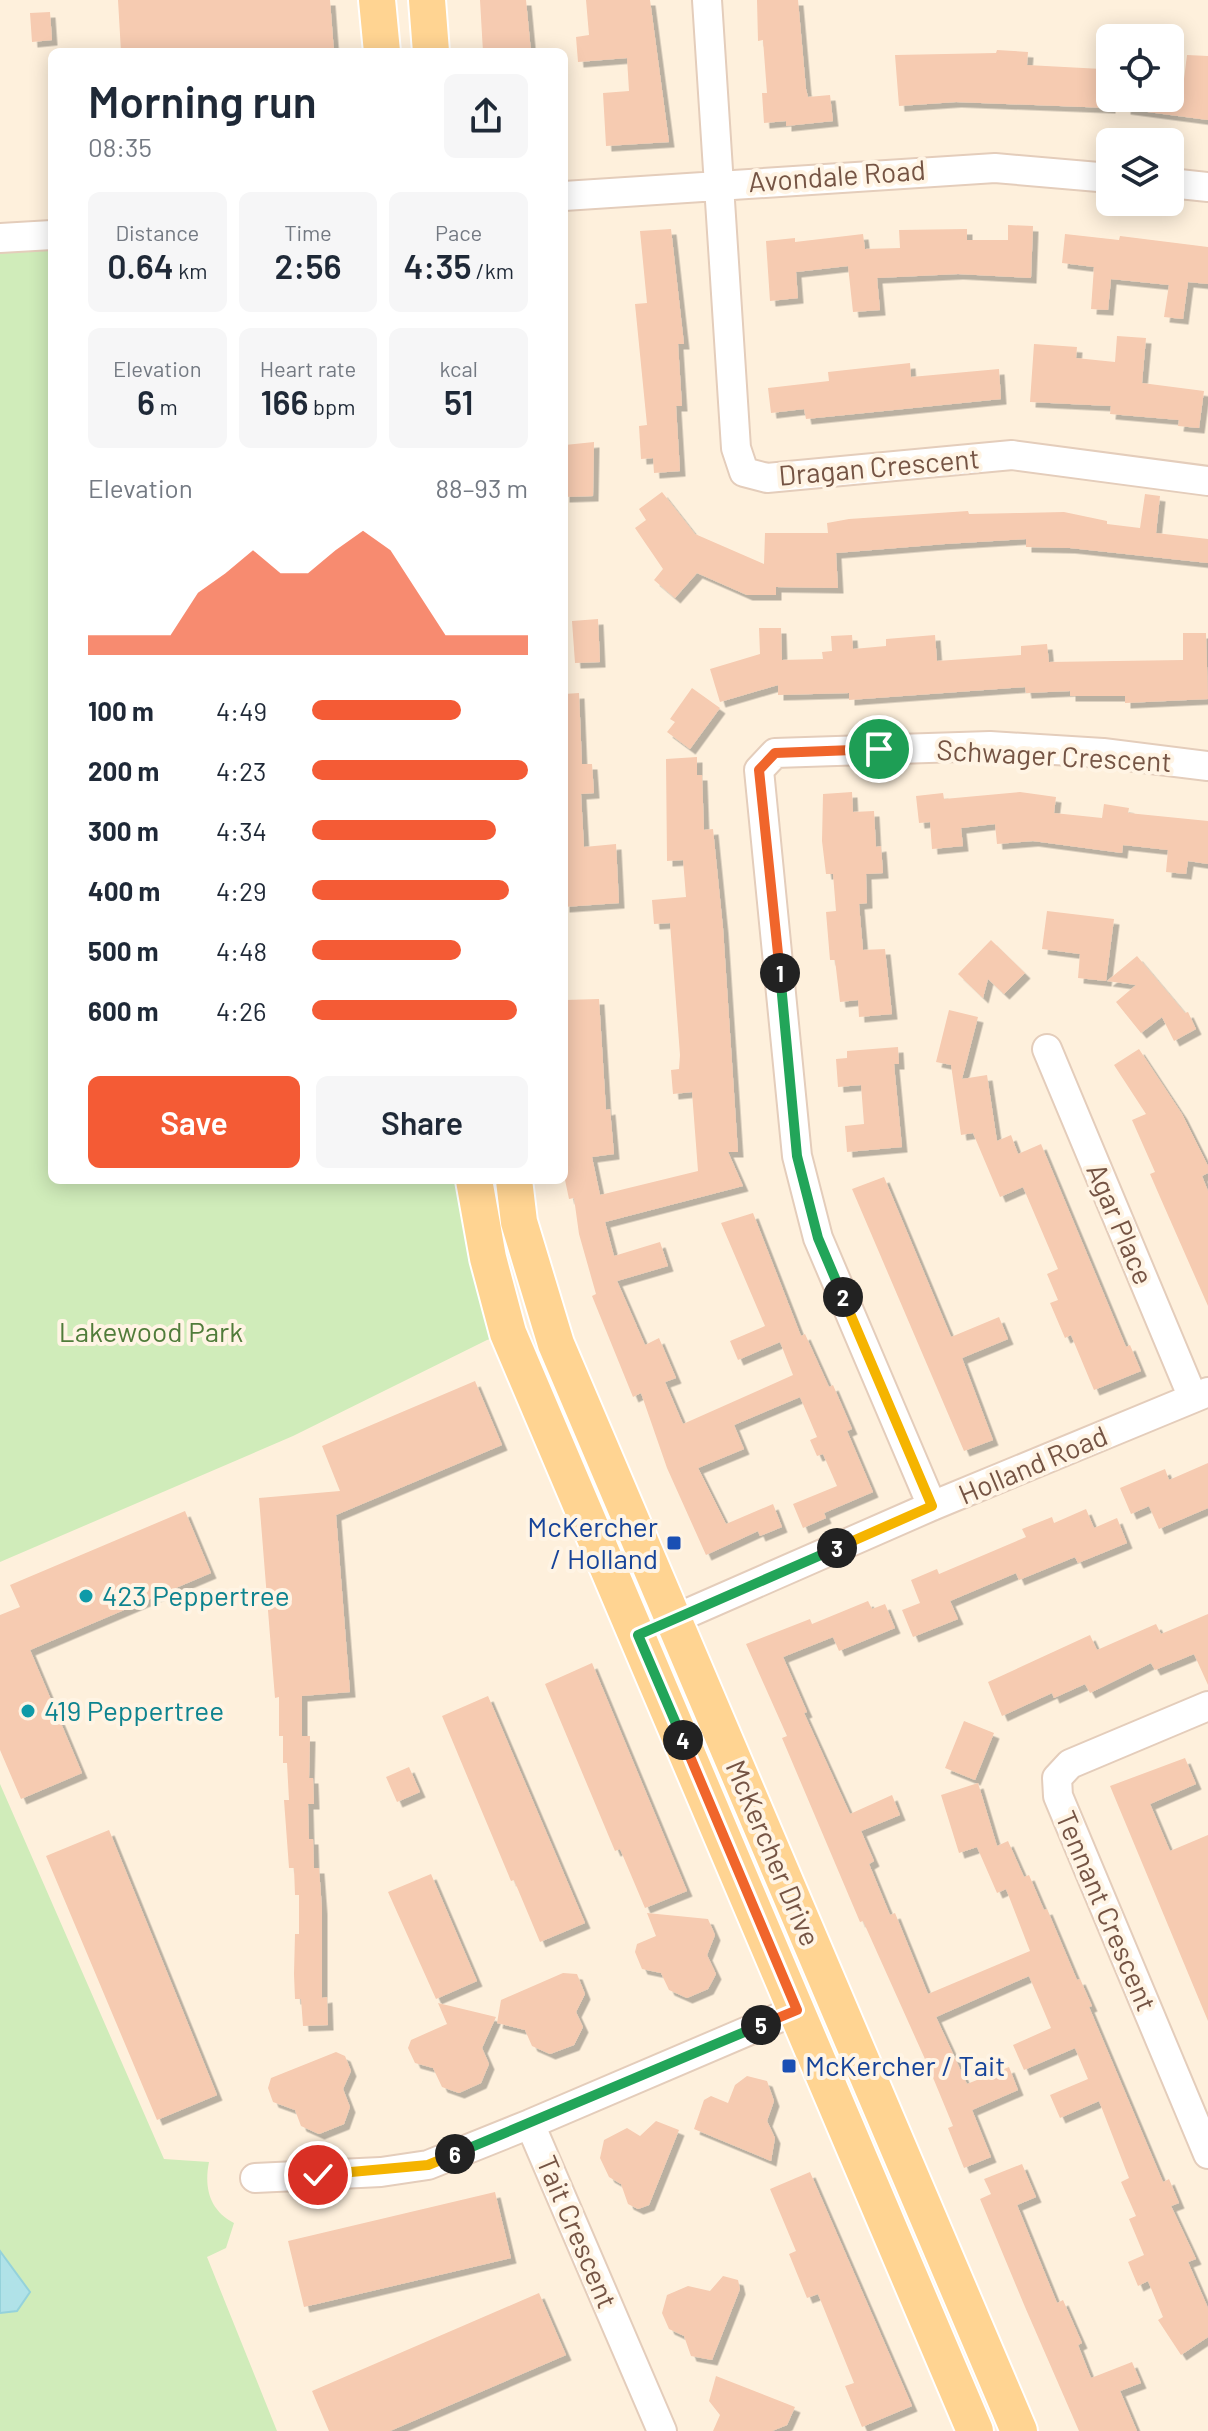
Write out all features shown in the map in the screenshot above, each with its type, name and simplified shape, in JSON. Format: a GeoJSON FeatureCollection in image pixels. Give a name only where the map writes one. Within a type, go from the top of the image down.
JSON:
{"type":"FeatureCollection","features":[{"type":"Feature","properties":{"kind":"main road"},"geometry":{"type":"LineString","coordinates":[[377,0],[382,48]]}},
{"type":"Feature","properties":{"kind":"main road"},"geometry":{"type":"LineString","coordinates":[[427,0],[431,48]]}},
{"type":"Feature","properties":{"kind":"main road","name":"McKercher Drive"},"geometry":{"type":"LineString","coordinates":[[475,1184],[488,1258],[508,1333],[975,2431]]}},
{"type":"Feature","properties":{"kind":"main road","name":"McKercher Drive"},"geometry":{"type":"LineString","coordinates":[[514,1184],[519,1222],[556,1344],[1019,2431]]}},
{"type":"Feature","properties":{"kind":"street"},"geometry":{"type":"LineString","coordinates":[[707,0],[721,184]]}},
{"type":"Feature","properties":{"kind":"street","name":"Avondale Road"},"geometry":{"type":"LineString","coordinates":[[568,196],[995,168],[1096,177]]}},
{"type":"Feature","properties":{"kind":"street","name":"Dragan Crescent"},"geometry":{"type":"LineString","coordinates":[[721,184],[736,448],[744,472],[767,478],[1012,455],[1208,481]]}},
{"type":"Feature","properties":{"kind":"street"},"geometry":{"type":"LineString","coordinates":[[1184,184],[1208,187]]}},
{"type":"Feature","properties":{"kind":"street"},"geometry":{"type":"LineString","coordinates":[[0,238],[48,235]]}},
{"type":"Feature","properties":{"kind":"street","name":"Schwager Crescent"},"geometry":{"type":"LineString","coordinates":[[932,1506],[818,1238],[797,1156],[759,770],[775,753],[990,746],[1103,753],[1208,766]]}},
{"type":"Feature","properties":{"kind":"street","name":"Agar Place"},"geometry":{"type":"LineString","coordinates":[[1047,1049],[1201,1395]]}},
{"type":"Feature","properties":{"kind":"street","name":"Holland Road"},"geometry":{"type":"LineString","coordinates":[[638,1635],[932,1506],[1201,1395]]}},
{"type":"Feature","properties":{"kind":"street","name":"Tennant Crescent"},"geometry":{"type":"LineString","coordinates":[[1208,1706],[1070,1764],[1057,1778],[1058,1796],[1208,2154]]}},
{"type":"Feature","properties":{"kind":"street","name":"Tait Crescent"},"geometry":{"type":"LineString","coordinates":[[662,2431],[530,2124],[797,2010]]}},
{"type":"Feature","properties":{"kind":"street"},"geometry":{"type":"LineString","coordinates":[[255,2178],[381,2172],[428,2165],[530,2124]]}},
{"type":"Feature","properties":{"kind":"green space","name":"Lakewood Park"},"geometry":{"type":"Polygon","coordinates":[[[48,235],[48,1184],[475,1184],[508,1333],[487,1340],[293,1436],[0,1562],[0,238],[48,235]]]}},
{"type":"Feature","properties":{"kind":"green space"},"geometry":{"type":"Polygon","coordinates":[[[0,1784],[164,2159],[209,2162],[207,2180],[210,2197],[219,2212],[234,2223],[226,2248],[207,2257],[277,2431],[0,2431],[0,2313],[30,2292],[0,2251],[0,1784]]]}},
{"type":"Feature","properties":{"kind":"water"},"geometry":{"type":"Polygon","coordinates":[[[0,2251],[30,2292],[17,2311],[0,2313],[0,2251]]]}},
{"type":"Feature","properties":{"kind":"building"},"geometry":{"type":"Polygon","coordinates":[[[118,0],[330,0],[334,48],[121,48],[118,0]]]}},
{"type":"Feature","properties":{"kind":"building"},"geometry":{"type":"Polygon","coordinates":[[[480,0],[526,0],[531,48],[483,48],[480,0]]]}},
{"type":"Feature","properties":{"kind":"building"},"geometry":{"type":"Polygon","coordinates":[[[586,0],[650,0],[669,142],[606,146],[603,93],[629,91],[627,58],[578,62],[576,37],[589,35],[586,0]]]}},
{"type":"Feature","properties":{"kind":"building"},"geometry":{"type":"Polygon","coordinates":[[[757,0],[798,0],[808,97],[830,95],[833,121],[786,126],[786,121],[764,123],[762,93],[767,93],[763,40],[758,41],[757,0]]]}},
{"type":"Feature","properties":{"kind":"building"},"geometry":{"type":"Polygon","coordinates":[[[50,12],[52,40],[32,42],[30,13],[50,12]]]}},
{"type":"Feature","properties":{"kind":"building"},"geometry":{"type":"Polygon","coordinates":[[[997,50],[1028,52],[1027,65],[1096,69],[1096,107],[956,102],[899,106],[895,55],[996,53],[997,50]]]}},
{"type":"Feature","properties":{"kind":"building"},"geometry":{"type":"Polygon","coordinates":[[[1187,55],[1208,56],[1208,120],[1148,112],[1184,112],[1187,55]]]}},
{"type":"Feature","properties":{"kind":"building"},"geometry":{"type":"Polygon","coordinates":[[[1008,225],[1033,226],[1031,278],[958,274],[877,278],[880,310],[853,312],[848,266],[796,272],[798,298],[770,301],[766,241],[795,238],[795,242],[863,234],[865,249],[900,248],[899,230],[967,229],[967,240],[1008,240],[1008,225]]]}},
{"type":"Feature","properties":{"kind":"building"},"geometry":{"type":"Polygon","coordinates":[[[671,229],[684,344],[678,344],[682,406],[676,406],[680,471],[654,473],[653,458],[641,459],[639,426],[647,425],[635,304],[647,303],[640,231],[671,229]]]}},
{"type":"Feature","properties":{"kind":"building"},"geometry":{"type":"Polygon","coordinates":[[[1065,234],[1119,240],[1120,236],[1208,247],[1208,284],[1188,282],[1183,319],[1164,317],[1169,285],[1111,279],[1108,310],[1091,309],[1094,267],[1062,263],[1065,234]]]}},
{"type":"Feature","properties":{"kind":"building"},"geometry":{"type":"Polygon","coordinates":[[[1117,336],[1146,338],[1142,383],[1204,391],[1199,428],[1178,426],[1179,420],[1110,414],[1111,406],[1030,402],[1034,344],[1077,347],[1076,358],[1115,362],[1117,336]]]}},
{"type":"Feature","properties":{"kind":"building"},"geometry":{"type":"Polygon","coordinates":[[[910,363],[911,377],[999,369],[1001,399],[806,419],[804,409],[771,413],[768,388],[829,381],[828,372],[910,363]]]}},
{"type":"Feature","properties":{"kind":"building"},"geometry":{"type":"Polygon","coordinates":[[[594,442],[593,496],[568,497],[568,445],[594,442]]]}},
{"type":"Feature","properties":{"kind":"building"},"geometry":{"type":"Polygon","coordinates":[[[662,492],[695,534],[764,564],[765,533],[828,533],[827,523],[849,519],[968,511],[969,514],[1064,512],[1107,521],[1107,524],[1140,528],[1145,494],[1160,496],[1156,533],[1208,539],[1208,563],[1070,548],[1026,547],[1026,539],[945,544],[836,553],[838,588],[776,587],[776,595],[747,595],[697,573],[675,598],[654,580],[663,569],[635,528],[646,520],[639,509],[662,492]]]}},
{"type":"Feature","properties":{"kind":"building"},"geometry":{"type":"Polygon","coordinates":[[[598,619],[600,662],[575,663],[572,621],[598,619]]]}},
{"type":"Feature","properties":{"kind":"building"},"geometry":{"type":"Polygon","coordinates":[[[759,628],[781,628],[782,660],[823,659],[822,652],[832,651],[831,636],[852,635],[853,649],[886,646],[886,639],[935,635],[937,661],[1021,655],[1021,646],[1047,644],[1049,662],[1183,660],[1183,633],[1206,633],[1208,699],[1125,703],[1125,696],[1070,696],[1070,691],[1026,693],[1025,687],[849,700],[849,693],[778,695],[778,685],[720,702],[710,669],[760,654],[759,628]]]}},
{"type":"Feature","properties":{"kind":"building"},"geometry":{"type":"Polygon","coordinates":[[[692,688],[720,708],[690,749],[667,732],[675,722],[670,719],[692,688]]]}},
{"type":"Feature","properties":{"kind":"building"},"geometry":{"type":"Polygon","coordinates":[[[579,693],[582,764],[592,764],[594,793],[581,794],[584,847],[616,844],[619,903],[568,907],[568,694],[579,693]]]}},
{"type":"Feature","properties":{"kind":"building"},"geometry":{"type":"Polygon","coordinates":[[[697,757],[697,775],[702,775],[704,830],[713,829],[738,1152],[728,1152],[743,1186],[605,1222],[614,1256],[660,1242],[668,1266],[617,1281],[645,1345],[659,1338],[676,1378],[665,1382],[683,1424],[793,1375],[780,1342],[738,1360],[730,1341],[765,1326],[721,1223],[753,1213],[801,1336],[805,1334],[829,1387],[833,1385],[852,1429],[847,1431],[873,1492],[824,1513],[826,1518],[803,1528],[793,1504],[837,1486],[823,1454],[817,1456],[810,1440],[817,1437],[800,1397],[734,1425],[744,1449],[698,1468],[726,1524],[773,1504],[782,1527],[760,1536],[758,1531],[706,1555],[667,1468],[641,1393],[633,1397],[592,1296],[596,1294],[579,1234],[574,1198],[569,1199],[566,1184],[568,1000],[599,999],[606,1110],[610,1109],[614,1154],[592,1157],[600,1195],[698,1171],[692,1092],[673,1094],[671,1070],[679,1069],[680,1055],[670,923],[654,924],[652,900],[686,897],[683,860],[667,861],[666,759],[697,757]]]}},
{"type":"Feature","properties":{"kind":"building"},"geometry":{"type":"Polygon","coordinates":[[[852,792],[853,812],[874,811],[876,847],[881,846],[883,873],[866,874],[867,903],[859,904],[863,950],[885,949],[892,1014],[859,1017],[858,1000],[840,1002],[835,960],[830,960],[826,912],[836,911],[833,874],[826,874],[822,841],[823,794],[852,792]]]}},
{"type":"Feature","properties":{"kind":"building"},"geometry":{"type":"Polygon","coordinates":[[[1020,792],[1056,797],[1054,813],[1102,818],[1104,804],[1129,808],[1128,813],[1208,821],[1208,864],[1188,861],[1186,874],[1166,872],[1168,850],[1123,845],[1122,853],[1033,841],[997,844],[995,824],[961,828],[963,846],[932,849],[930,822],[919,823],[916,796],[943,793],[944,799],[1020,792]]]}},
{"type":"Feature","properties":{"kind":"building"},"geometry":{"type":"Polygon","coordinates":[[[1047,911],[1114,919],[1106,981],[1078,978],[1080,954],[1042,949],[1047,911]]]}},
{"type":"Feature","properties":{"kind":"building"},"geometry":{"type":"Polygon","coordinates":[[[991,940],[1025,973],[1004,994],[988,979],[983,998],[958,974],[991,940]]]}},
{"type":"Feature","properties":{"kind":"building"},"geometry":{"type":"Polygon","coordinates":[[[1137,956],[1185,1013],[1188,1012],[1196,1029],[1174,1041],[1162,1017],[1141,1033],[1116,1002],[1136,985],[1107,981],[1137,956]]]}},
{"type":"Feature","properties":{"kind":"building"},"geometry":{"type":"Polygon","coordinates":[[[949,1010],[978,1017],[962,1079],[987,1075],[997,1141],[1011,1135],[1018,1154],[1041,1144],[1126,1347],[1130,1345],[1141,1371],[1094,1390],[1071,1335],[1065,1338],[1050,1303],[1058,1300],[1047,1274],[1058,1269],[1023,1187],[1000,1197],[973,1133],[961,1135],[951,1065],[936,1062],[949,1010]]]}},
{"type":"Feature","properties":{"kind":"building"},"geometry":{"type":"Polygon","coordinates":[[[898,1047],[899,1064],[894,1064],[902,1147],[847,1152],[845,1126],[864,1124],[861,1085],[838,1087],[836,1059],[847,1058],[847,1051],[898,1047]]]}},
{"type":"Feature","properties":{"kind":"building"},"geometry":{"type":"Polygon","coordinates":[[[1139,1049],[1182,1114],[1208,1166],[1208,1173],[1202,1176],[1208,1191],[1208,1306],[1150,1174],[1155,1172],[1132,1120],[1146,1114],[1114,1065],[1139,1049]]]}},
{"type":"Feature","properties":{"kind":"building"},"geometry":{"type":"Polygon","coordinates":[[[884,1177],[951,1337],[999,1317],[1008,1339],[962,1358],[993,1440],[964,1451],[852,1189],[884,1177]]]}},
{"type":"Feature","properties":{"kind":"building"},"geometry":{"type":"Polygon","coordinates":[[[475,1381],[502,1445],[336,1515],[350,1692],[302,1696],[302,1736],[310,1736],[309,1778],[313,1778],[314,1804],[308,1804],[309,1839],[313,1839],[314,1868],[319,1868],[322,1998],[327,1997],[328,2025],[303,2026],[301,1999],[295,1999],[294,1974],[295,1934],[299,1934],[299,1895],[295,1895],[294,1868],[289,1868],[284,1800],[289,1800],[287,1763],[283,1763],[283,1736],[279,1736],[279,1697],[275,1698],[259,1498],[340,1491],[322,1446],[475,1381]]]}},
{"type":"Feature","properties":{"kind":"building"},"geometry":{"type":"Polygon","coordinates":[[[1208,1463],[1208,1508],[1159,1529],[1149,1506],[1131,1514],[1120,1488],[1165,1469],[1169,1480],[1208,1463]]]}},
{"type":"Feature","properties":{"kind":"building"},"geometry":{"type":"Polygon","coordinates":[[[1086,1509],[1094,1528],[1117,1518],[1127,1543],[1078,1563],[1075,1557],[1019,1580],[1016,1573],[950,1601],[958,1619],[913,1637],[902,1610],[920,1603],[911,1580],[937,1569],[939,1574],[1026,1537],[1022,1529],[1052,1517],[1054,1523],[1086,1509]]]}},
{"type":"Feature","properties":{"kind":"building","name":"423 Peppertree"},"geometry":{"type":"Polygon","coordinates":[[[185,1511],[211,1573],[30,1650],[82,1773],[21,1799],[0,1750],[0,1615],[20,1607],[10,1585],[185,1511]]]}},
{"type":"Feature","properties":{"kind":"building"},"geometry":{"type":"Polygon","coordinates":[[[868,1601],[872,1609],[885,1604],[895,1628],[839,1651],[833,1637],[783,1657],[807,1712],[804,1713],[850,1814],[892,1795],[900,1815],[861,1831],[874,1861],[869,1864],[890,1915],[895,1913],[928,1994],[1030,1951],[1006,1889],[997,1893],[977,1847],[959,1853],[941,1795],[978,1783],[997,1846],[1008,1841],[1024,1877],[1029,1875],[1044,1910],[1047,1909],[1077,1980],[1080,1979],[1092,2006],[1089,2007],[1163,2182],[1169,2179],[1179,2203],[1171,2206],[1196,2259],[1188,2262],[1208,2308],[1208,2337],[1181,2355],[1158,2320],[1163,2317],[1148,2281],[1138,2286],[1128,2262],[1144,2255],[1129,2219],[1136,2216],[1121,2182],[1129,2178],[1099,2101],[1060,2118],[1050,2095],[1088,2079],[1075,2048],[1024,2070],[1013,2045],[1051,2028],[1029,1976],[936,2017],[967,2084],[1009,2067],[1018,2090],[972,2110],[991,2157],[964,2168],[948,2128],[953,2126],[929,2068],[863,1921],[860,1922],[782,1738],[787,1736],[746,1644],[810,1619],[812,1624],[868,1601]]]}},
{"type":"Feature","properties":{"kind":"building"},"geometry":{"type":"Polygon","coordinates":[[[1208,1614],[1208,1685],[1194,1654],[1155,1670],[1151,1663],[1090,1693],[1085,1684],[1054,1698],[1052,1693],[1002,1716],[988,1682],[1090,1635],[1097,1650],[1156,1624],[1161,1634],[1208,1614]]]}},
{"type":"Feature","properties":{"kind":"building"},"geometry":{"type":"Polygon","coordinates":[[[592,1663],[687,1891],[645,1908],[620,1849],[615,1851],[545,1684],[592,1663]]]}},
{"type":"Feature","properties":{"kind":"building"},"geometry":{"type":"Polygon","coordinates":[[[488,1696],[585,1923],[540,1942],[442,1716],[488,1696]]]}},
{"type":"Feature","properties":{"kind":"building"},"geometry":{"type":"Polygon","coordinates":[[[964,1721],[994,1733],[975,1780],[945,1768],[964,1721]]]}},
{"type":"Feature","properties":{"kind":"building"},"geometry":{"type":"Polygon","coordinates":[[[1185,1758],[1196,1784],[1150,1804],[1170,1851],[1208,1835],[1208,2021],[1110,1786],[1185,1758]]]}},
{"type":"Feature","properties":{"kind":"building"},"geometry":{"type":"Polygon","coordinates":[[[409,1767],[420,1792],[397,1802],[386,1777],[409,1767]]]}},
{"type":"Feature","properties":{"kind":"building"},"geometry":{"type":"Polygon","coordinates":[[[109,1830],[217,2095],[157,2120],[46,1856],[109,1830]]]}},
{"type":"Feature","properties":{"kind":"building"},"geometry":{"type":"Polygon","coordinates":[[[431,1874],[477,1981],[436,1999],[388,1892],[431,1874]]]}},
{"type":"Feature","properties":{"kind":"building"},"geometry":{"type":"Polygon","coordinates":[[[647,1913],[708,1919],[715,1935],[707,1955],[716,1974],[708,1989],[687,1998],[669,1990],[661,1973],[642,1969],[635,1952],[637,1944],[656,1936],[647,1913]]]}},
{"type":"Feature","properties":{"kind":"building"},"geometry":{"type":"Polygon","coordinates":[[[563,1973],[577,1974],[585,1994],[576,2012],[583,2027],[574,2045],[550,2054],[532,2046],[525,2030],[497,2023],[501,2000],[563,1973]]]}},
{"type":"Feature","properties":{"kind":"building"},"geometry":{"type":"Polygon","coordinates":[[[438,2003],[496,2017],[482,2048],[489,2064],[481,2083],[459,2093],[442,2087],[433,2068],[415,2063],[408,2048],[411,2040],[447,2024],[438,2003]]]}},
{"type":"Feature","properties":{"kind":"building"},"geometry":{"type":"Polygon","coordinates":[[[336,2052],[345,2056],[351,2071],[343,2089],[350,2107],[344,2124],[319,2134],[301,2126],[295,2110],[273,2102],[268,2088],[271,2078],[336,2052]]]}},
{"type":"Feature","properties":{"kind":"building"},"geometry":{"type":"Polygon","coordinates":[[[747,2076],[767,2081],[774,2101],[767,2121],[775,2138],[771,2161],[694,2129],[704,2100],[711,2096],[728,2103],[735,2085],[747,2076]]]}},
{"type":"Feature","properties":{"kind":"building"},"geometry":{"type":"Polygon","coordinates":[[[656,2121],[679,2130],[649,2205],[638,2209],[628,2204],[621,2184],[609,2177],[600,2158],[604,2140],[627,2128],[640,2136],[656,2121]]]}},
{"type":"Feature","properties":{"kind":"building"},"geometry":{"type":"Polygon","coordinates":[[[1022,2164],[1036,2197],[1017,2205],[1057,2303],[1063,2300],[1082,2343],[1078,2345],[1091,2378],[1132,2362],[1141,2383],[1120,2391],[1137,2431],[1079,2431],[1025,2307],[980,2199],[991,2194],[984,2179],[1022,2164]]]}},
{"type":"Feature","properties":{"kind":"building"},"geometry":{"type":"Polygon","coordinates":[[[810,2172],[912,2406],[862,2427],[845,2386],[854,2383],[818,2294],[807,2298],[789,2254],[796,2251],[770,2189],[810,2172]]]}},
{"type":"Feature","properties":{"kind":"building"},"geometry":{"type":"Polygon","coordinates":[[[495,2192],[511,2258],[304,2307],[288,2241],[495,2192]]]}},
{"type":"Feature","properties":{"kind":"building"},"geometry":{"type":"Polygon","coordinates":[[[723,2276],[738,2280],[740,2289],[712,2360],[691,2356],[684,2336],[669,2329],[662,2313],[667,2295],[688,2286],[710,2291],[723,2276]]]}},
{"type":"Feature","properties":{"kind":"building"},"geometry":{"type":"Polygon","coordinates":[[[539,2293],[566,2355],[390,2431],[329,2431],[312,2391],[539,2293]]]}},
{"type":"Feature","properties":{"kind":"building"},"geometry":{"type":"Polygon","coordinates":[[[716,2376],[795,2407],[787,2425],[772,2431],[713,2431],[720,2415],[709,2401],[716,2376]]]}},
{"type":"Feature","properties":{"kind":"place","name":"McKercher / Holland"},"geometry":{"type":"Point","coordinates":[674,1543]}},
{"type":"Feature","properties":{"kind":"place","name":"423 Peppertree"},"geometry":{"type":"Point","coordinates":[86,1596]}},
{"type":"Feature","properties":{"kind":"place","name":"419 Peppertree"},"geometry":{"type":"Point","coordinates":[28,1711]}},
{"type":"Feature","properties":{"kind":"place","name":"McKercher / Tait"},"geometry":{"type":"Point","coordinates":[789,2066]}},
{"type":"Feature","properties":{"kind":"route"},"geometry":{"type":"LineString","coordinates":[[318,2175],[381,2172],[428,2165],[797,2010],[638,1635],[932,1506],[818,1238],[797,1156],[765,800],[759,770],[775,753],[879,749]]}}]}
